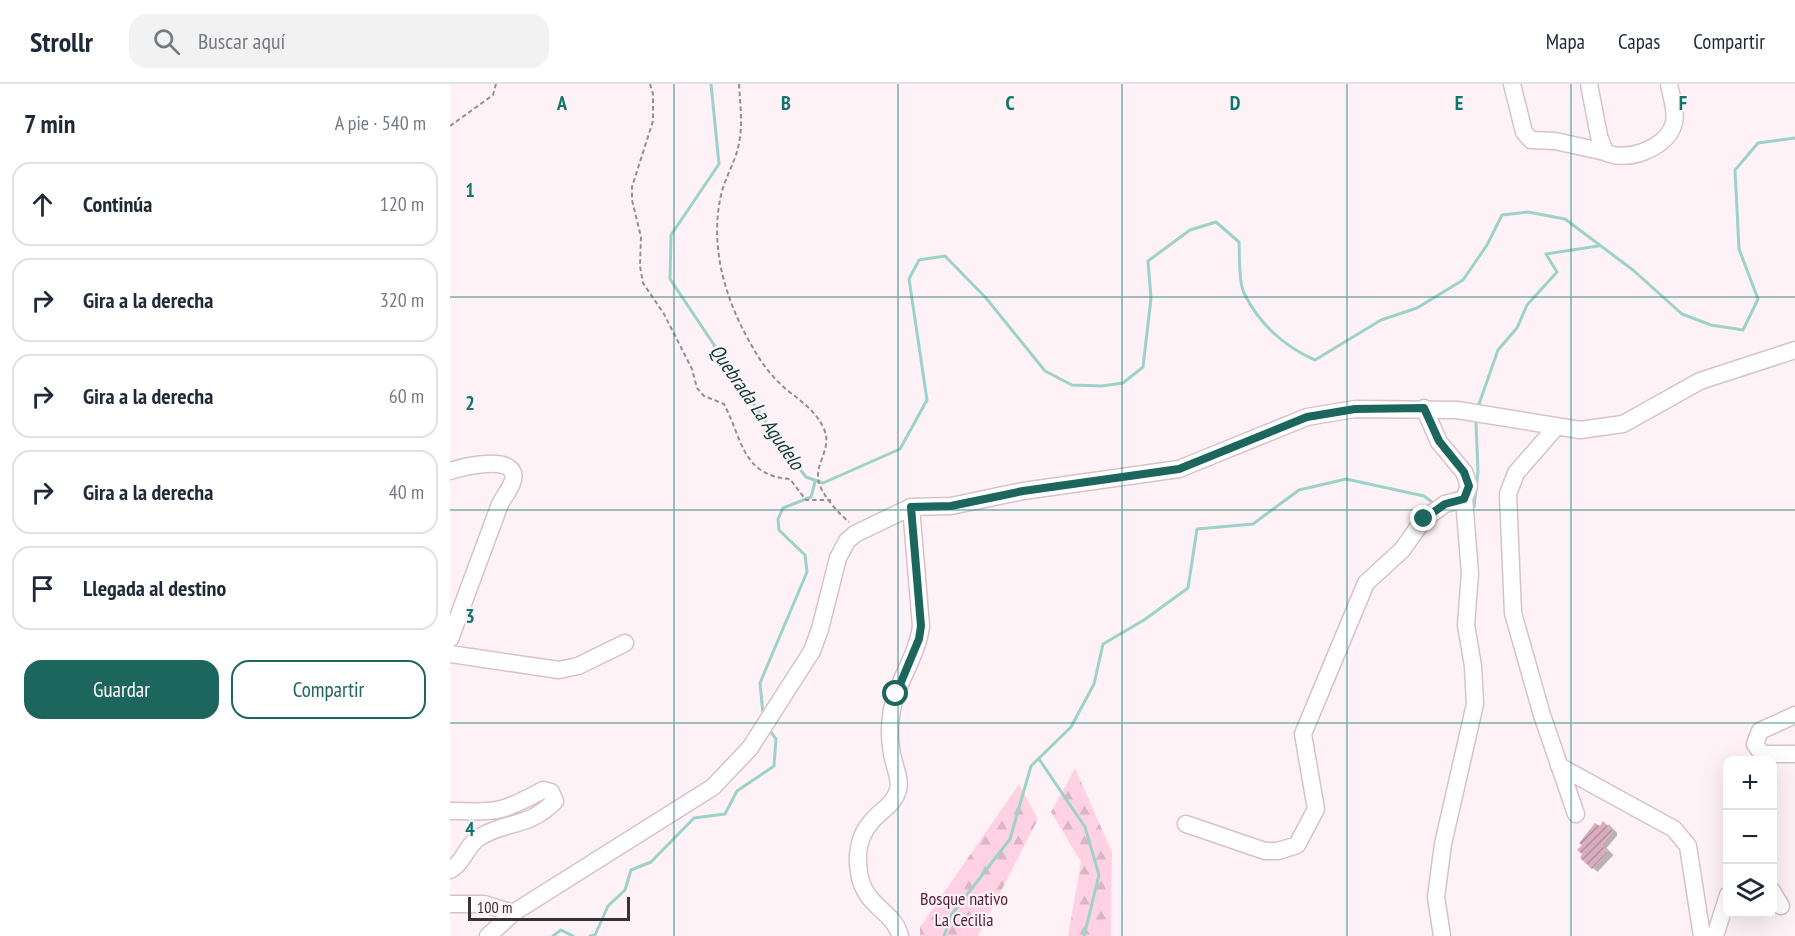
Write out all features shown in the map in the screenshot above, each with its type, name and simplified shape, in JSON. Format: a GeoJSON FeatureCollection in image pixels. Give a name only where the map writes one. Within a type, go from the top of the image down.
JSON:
{"type":"FeatureCollection","features":[{"type":"Feature","properties":{"kind":"street"},"geometry":{"type":"LineString","coordinates":[[1512,84],[1524,132],[1531,140],[1555,141],[1605,152],[1619,158],[1660,145],[1674,125],[1669,84]]}},
{"type":"Feature","properties":{"kind":"street"},"geometry":{"type":"LineString","coordinates":[[1589,84],[1599,136],[1605,152]]}},
{"type":"Feature","properties":{"kind":"street"},"geometry":{"type":"LineString","coordinates":[[488,936],[513,913],[713,787],[750,748],[812,651],[838,558],[847,541],[861,531],[911,507],[951,506],[1023,491],[1179,469],[1307,417],[1355,409],[1457,410],[1580,430],[1623,424],[1700,381],[1795,350]]}},
{"type":"Feature","properties":{"kind":"street"},"geometry":{"type":"LineString","coordinates":[[1424,408],[1439,441],[1464,472],[1469,486],[1464,499],[1470,573],[1466,625],[1473,666],[1475,704],[1443,844],[1436,897],[1442,936]]}},
{"type":"Feature","properties":{"kind":"street"},"geometry":{"type":"LineString","coordinates":[[1557,426],[1516,473],[1508,494],[1514,613],[1559,766],[1576,814]]}},
{"type":"Feature","properties":{"kind":"street"},"geometry":{"type":"LineString","coordinates":[[450,471],[467,466],[495,464],[508,467],[513,472],[514,478],[502,501],[450,639]]}},
{"type":"Feature","properties":{"kind":"street"},"geometry":{"type":"LineString","coordinates":[[1186,824],[1265,851],[1278,851],[1297,845],[1316,809],[1303,734],[1366,583],[1402,550],[1424,519],[1445,504],[1464,499]]}},
{"type":"Feature","properties":{"kind":"street"},"geometry":{"type":"LineString","coordinates":[[900,936],[898,928],[865,895],[857,855],[863,835],[872,820],[893,803],[899,787],[892,755],[891,715],[896,694],[919,639],[921,626],[911,507]]}},
{"type":"Feature","properties":{"kind":"street"},"geometry":{"type":"LineString","coordinates":[[450,654],[559,670],[578,666],[625,643]]}},
{"type":"Feature","properties":{"kind":"street"},"geometry":{"type":"LineString","coordinates":[[1795,715],[1760,731],[1755,744],[1761,754],[1795,754]]}},
{"type":"Feature","properties":{"kind":"street"},"geometry":{"type":"LineString","coordinates":[[1559,766],[1674,829],[1688,846],[1702,936]]}},
{"type":"Feature","properties":{"kind":"street"},"geometry":{"type":"LineString","coordinates":[[450,811],[497,812],[520,804],[543,790],[551,792],[555,797],[555,801],[548,808],[529,822],[482,835],[468,848],[458,866],[450,870]]}},
{"type":"Feature","properties":{"kind":"street"},"geometry":{"type":"LineString","coordinates":[[450,904],[484,904],[513,913]]}},
{"type":"Feature","properties":{"kind":"street"},"geometry":{"type":"LineString","coordinates":[[1715,936],[1723,911]]}},
{"type":"Feature","properties":{"kind":"path"},"geometry":{"type":"LineString","coordinates":[[450,126],[493,95],[496,84]]}},
{"type":"Feature","properties":{"kind":"path"},"geometry":{"type":"LineString","coordinates":[[650,84],[653,94],[653,121],[632,194],[641,237],[640,266],[643,283],[664,314],[675,340],[692,369],[697,388],[704,396],[724,404],[742,451],[762,470],[777,478],[790,479],[807,500],[831,500]]}},
{"type":"Feature","properties":{"kind":"path"},"geometry":{"type":"LineString","coordinates":[[739,84],[742,120],[739,144],[719,208],[718,261],[728,295],[752,347],[767,369],[787,390],[806,403],[825,430],[828,449],[818,477],[821,488],[843,517],[861,531]]}},
{"type":"Feature","properties":{"kind":"green space"},"geometry":{"type":"Polygon","coordinates":[[[1075,768],[1112,852],[1111,936],[1068,936],[1081,862],[1051,812],[1075,768]]]}},
{"type":"Feature","properties":{"kind":"green space","name":"Bosque nativo La Cecilia"},"geometry":{"type":"Polygon","coordinates":[[[1019,784],[1038,819],[978,936],[920,936],[920,927],[1019,784]]]}},
{"type":"Feature","properties":{"kind":"building"},"geometry":{"type":"Polygon","coordinates":[[[1603,821],[1613,831],[1601,845],[1608,852],[1592,869],[1580,858],[1582,854],[1577,850],[1582,845],[1579,843],[1595,823],[1600,826],[1603,821]]]}},
{"type":"Feature","properties":{"kind":"waterway","name":"Quebrada La Agudelo"},"geometry":{"type":"LineString","coordinates":[[711,84],[719,164],[671,235],[670,279],[777,439],[806,477],[823,483],[900,449],[927,400],[909,279],[919,260],[945,256],[986,298],[1045,371],[1072,385],[1102,386],[1123,383],[1143,367],[1151,298],[1148,261],[1190,230],[1216,222],[1239,242],[1242,288],[1257,315],[1283,341],[1315,360],[1381,320],[1417,308],[1463,280],[1487,245],[1502,215],[1528,212],[1565,219],[1633,270],[1682,314],[1711,325],[1743,330],[1758,299],[1739,249],[1735,170],[1758,143],[1795,138]]}},
{"type":"Feature","properties":{"kind":"waterway"},"geometry":{"type":"LineString","coordinates":[[1479,404],[1498,350],[1517,328],[1527,305],[1557,272],[1546,254],[1598,246]]}},
{"type":"Feature","properties":{"kind":"waterway"},"geometry":{"type":"LineString","coordinates":[[1471,508],[1474,507],[1478,472],[1476,423]]}},
{"type":"Feature","properties":{"kind":"waterway"},"geometry":{"type":"LineString","coordinates":[[944,936],[952,914],[1010,839],[1031,766],[1071,727],[1094,684],[1103,644],[1144,620],[1188,588],[1197,529],[1253,524],[1299,490],[1346,479],[1424,496],[1436,505]]}},
{"type":"Feature","properties":{"kind":"waterway"},"geometry":{"type":"LineString","coordinates":[[763,714],[760,683],[807,572],[805,555],[779,530],[778,519],[783,508],[811,497],[815,482]]}},
{"type":"Feature","properties":{"kind":"waterway"},"geometry":{"type":"LineString","coordinates":[[590,936],[595,935],[608,906],[625,890],[631,870],[651,862],[694,818],[725,814],[737,791],[774,766],[776,739],[768,728]]}},
{"type":"Feature","properties":{"kind":"waterway"},"geometry":{"type":"LineString","coordinates":[[1039,759],[1085,827],[1099,875],[1084,936]]}},
{"type":"Feature","properties":{"kind":"waterway"},"geometry":{"type":"LineString","coordinates":[[553,936],[561,930],[573,936]]}},
{"type":"Feature","properties":{"kind":"route"},"geometry":{"type":"LineString","coordinates":[[896,694],[919,639],[921,626],[911,507],[951,506],[1023,491],[1179,469],[1307,417],[1355,409],[1424,408],[1439,441],[1464,472],[1469,486],[1464,499],[1445,504],[1424,519]]}}]}
